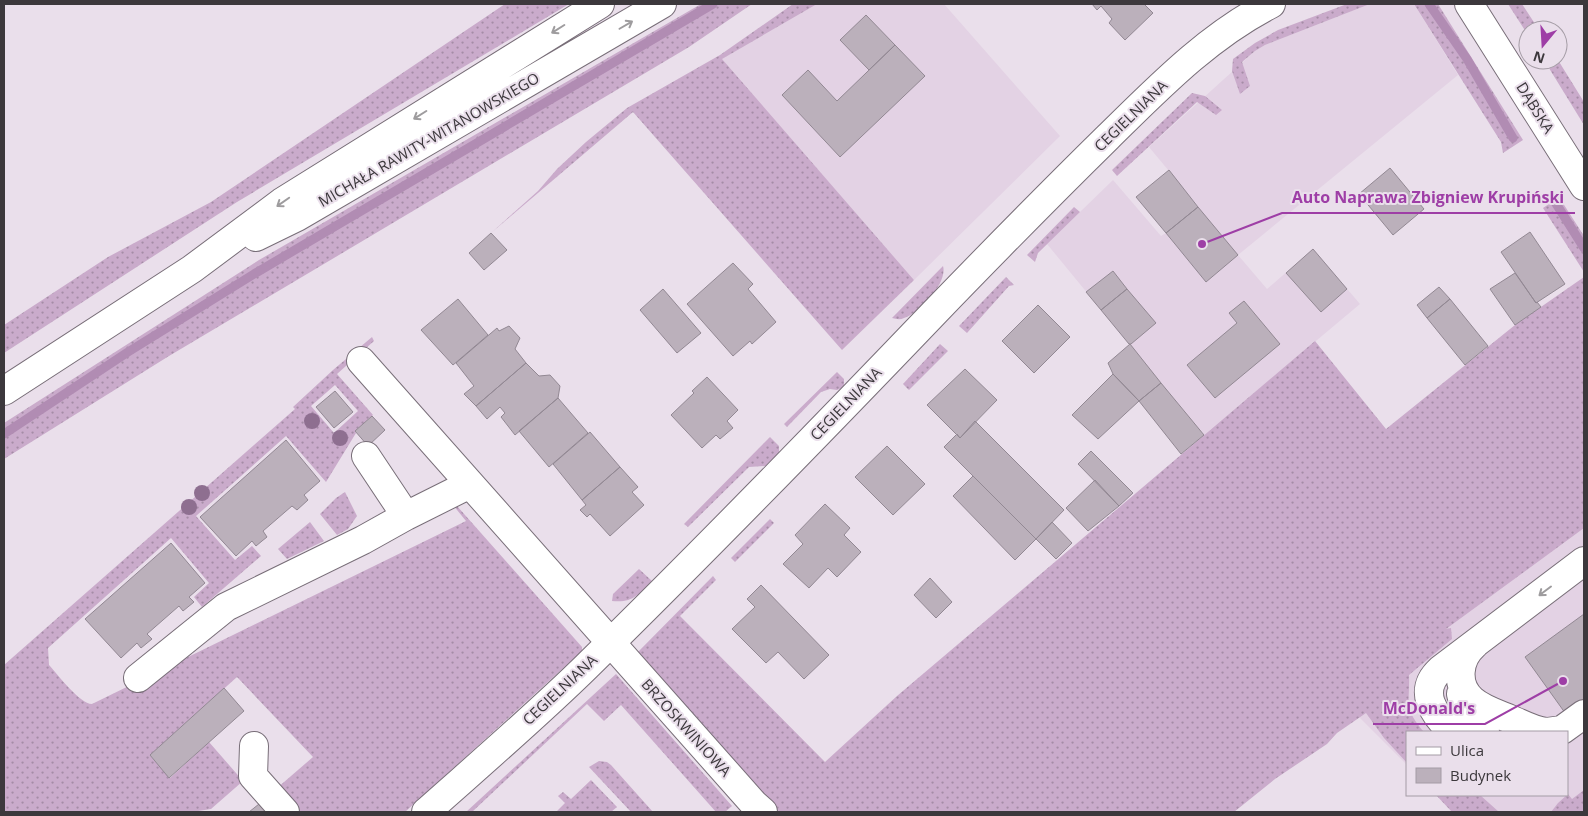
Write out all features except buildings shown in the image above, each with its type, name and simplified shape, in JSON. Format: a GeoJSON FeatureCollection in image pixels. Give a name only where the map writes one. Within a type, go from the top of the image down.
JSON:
{"type":"FeatureCollection","features":[{"type":"Feature","properties":{"kind":"street","name":"MICHAŁA RAWITY-WITANOWSKIEGO"},"geometry":{"type":"LineString","coordinates":[[4,391],[192,270],[282,202],[600,4]]}},
{"type":"Feature","properties":{"kind":"street","name":"MICHAŁA RAWITY-WITANOWSKIEGO"},"geometry":{"type":"LineString","coordinates":[[192,270],[297,217],[662,4]]}},
{"type":"Feature","properties":{"kind":"street","name":"CEGIELNIANA"},"geometry":{"type":"LineString","coordinates":[[426,812],[585,668],[793,459],[1038,206],[1122,123],[1179,69],[1207,46],[1244,18],[1271,4]]}},
{"type":"Feature","properties":{"kind":"street","name":"DĄBSKA"},"geometry":{"type":"LineString","coordinates":[[1469,4],[1584,186]]}},
{"type":"Feature","properties":{"kind":"street","name":"BRZOSKWINIOWA"},"geometry":{"type":"LineString","coordinates":[[361,361],[763,812]]}},
{"type":"Feature","properties":{"kind":"street"},"geometry":{"type":"LineString","coordinates":[[366,456],[406,516]]}},
{"type":"Feature","properties":{"kind":"street"},"geometry":{"type":"LineString","coordinates":[[138,678],[226,607],[363,540],[470,484]]}},
{"type":"Feature","properties":{"kind":"street"},"geometry":{"type":"LineString","coordinates":[[1451,731],[1432,708],[1429,694],[1434,677],[1438,672],[1584,561]]}},
{"type":"Feature","properties":{"kind":"street"},"geometry":{"type":"LineString","coordinates":[[1475,644],[1464,657],[1460,678],[1466,711],[1484,731]]}},
{"type":"Feature","properties":{"kind":"street"},"geometry":{"type":"LineString","coordinates":[[1460,678],[1465,692],[1478,704],[1534,729],[1555,731]]}},
{"type":"Feature","properties":{"kind":"street"},"geometry":{"type":"LineString","coordinates":[[254,746],[253,776],[285,812]]}},
{"type":"Feature","properties":{"kind":"shaded area"},"geometry":{"type":"Polygon","coordinates":[[[505,4],[569,4],[237,202],[4,353],[4,325],[108,257],[211,202],[505,4]]]}},
{"type":"Feature","properties":{"kind":"shaded area"},"geometry":{"type":"Polygon","coordinates":[[[701,4],[752,4],[689,47],[169,356],[4,459],[4,423],[259,260],[701,4]]]}},
{"type":"Feature","properties":{"kind":"shaded area"},"geometry":{"type":"Polygon","coordinates":[[[793,4],[817,4],[722,59],[914,280],[842,350],[633,112],[491,233],[538,191],[557,169],[586,142],[627,108],[720,55],[793,4]]]}},
{"type":"Feature","properties":{"kind":"shaded area"},"geometry":{"type":"Polygon","coordinates":[[[817,4],[944,4],[1060,136],[914,280],[721,59],[817,4]]]}},
{"type":"Feature","properties":{"kind":"shaded area"},"geometry":{"type":"Polygon","coordinates":[[[1347,4],[1370,4],[1265,45],[1255,51],[1242,62],[1250,86],[1240,94],[1232,71],[1233,59],[1255,43],[1278,30],[1347,4]]]}},
{"type":"Feature","properties":{"kind":"shaded area"},"geometry":{"type":"Polygon","coordinates":[[[1370,4],[1414,4],[1458,75],[1238,255],[1267,289],[1313,249],[1360,304],[1204,435],[1047,244],[1113,180],[1161,236],[1166,233],[1198,206],[1149,147],[1255,51],[1265,45],[1370,4]]]}},
{"type":"Feature","properties":{"kind":"shaded area"},"geometry":{"type":"Polygon","coordinates":[[[1414,4],[1438,4],[1523,140],[1503,153],[1501,142],[1414,4]]]}},
{"type":"Feature","properties":{"kind":"shaded area"},"geometry":{"type":"Polygon","coordinates":[[[1508,4],[1522,4],[1532,20],[1518,20],[1508,4]]]}},
{"type":"Feature","properties":{"kind":"shaded area"},"geometry":{"type":"Polygon","coordinates":[[[1550,70],[1564,70],[1584,102],[1584,125],[1550,70]]]}},
{"type":"Feature","properties":{"kind":"shaded area"},"geometry":{"type":"Polygon","coordinates":[[[1192,93],[1205,96],[1222,110],[1216,115],[1197,102],[1117,176],[1112,170],[1192,93]]]}},
{"type":"Feature","properties":{"kind":"shaded area"},"geometry":{"type":"Polygon","coordinates":[[[1559,197],[1584,236],[1584,272],[1543,208],[1559,197]]]}},
{"type":"Feature","properties":{"kind":"shaded area"},"geometry":{"type":"Polygon","coordinates":[[[1074,207],[1080,212],[1038,253],[1035,262],[1027,255],[1074,207]]]}},
{"type":"Feature","properties":{"kind":"shaded area"},"geometry":{"type":"Polygon","coordinates":[[[943,266],[941,281],[937,289],[924,304],[904,318],[892,318],[943,266]]]}},
{"type":"Feature","properties":{"kind":"shaded area"},"geometry":{"type":"Polygon","coordinates":[[[1006,277],[1014,285],[1009,286],[967,333],[959,326],[1006,277]]]}},
{"type":"Feature","properties":{"kind":"shaded area"},"geometry":{"type":"Polygon","coordinates":[[[1584,277],[1584,528],[1446,629],[1451,628],[1452,639],[1409,675],[1410,711],[1423,731],[1406,731],[1406,762],[1384,738],[1366,713],[1337,733],[1327,744],[1275,779],[1234,812],[783,812],[775,810],[697,724],[699,721],[637,653],[713,576],[716,580],[680,616],[825,762],[897,696],[1315,341],[1386,429],[1515,325],[1584,277]]]}},
{"type":"Feature","properties":{"kind":"shaded area"},"geometry":{"type":"Polygon","coordinates":[[[372,337],[374,341],[337,374],[373,415],[355,431],[356,433],[326,482],[286,436],[196,516],[235,560],[252,546],[261,556],[202,607],[194,597],[209,583],[171,538],[48,648],[49,665],[63,682],[81,699],[92,704],[466,521],[453,505],[457,506],[582,647],[582,651],[405,812],[296,812],[276,789],[313,757],[237,677],[150,755],[170,778],[209,742],[243,781],[211,809],[192,812],[4,812],[4,665],[295,409],[293,407],[372,337]],[[335,385],[311,406],[334,433],[358,411],[335,385]]]}},
{"type":"Feature","properties":{"kind":"shaded area"},"geometry":{"type":"Polygon","coordinates":[[[940,344],[948,351],[909,390],[903,384],[940,344]]]}},
{"type":"Feature","properties":{"kind":"shaded area"},"geometry":{"type":"Polygon","coordinates":[[[837,372],[844,379],[844,387],[821,392],[787,427],[784,424],[837,372]]]}},
{"type":"Feature","properties":{"kind":"shaded area"},"geometry":{"type":"Polygon","coordinates":[[[770,437],[779,446],[779,453],[766,466],[749,467],[688,527],[684,524],[770,437]]]}},
{"type":"Feature","properties":{"kind":"shaded area"},"geometry":{"type":"Polygon","coordinates":[[[345,492],[357,516],[348,529],[337,535],[320,514],[345,492]]]}},
{"type":"Feature","properties":{"kind":"shaded area"},"geometry":{"type":"Polygon","coordinates":[[[770,519],[774,523],[735,562],[731,558],[770,519]]]}},
{"type":"Feature","properties":{"kind":"shaded area"},"geometry":{"type":"Polygon","coordinates":[[[310,522],[324,541],[287,559],[278,549],[310,522]]]}},
{"type":"Feature","properties":{"kind":"shaded area"},"geometry":{"type":"Polygon","coordinates":[[[1584,526],[1584,812],[1454,812],[1438,796],[1568,796],[1568,731],[1406,731],[1406,764],[1344,702],[1584,526]]]}},
{"type":"Feature","properties":{"kind":"shaded area"},"geometry":{"type":"Polygon","coordinates":[[[639,569],[652,581],[635,597],[625,601],[612,601],[613,594],[639,569]]]}},
{"type":"Feature","properties":{"kind":"shaded area"},"geometry":{"type":"Polygon","coordinates":[[[616,674],[732,806],[725,812],[716,812],[621,705],[604,721],[587,704],[472,812],[466,812],[616,674]]]}},
{"type":"Feature","properties":{"kind":"shaded area"},"geometry":{"type":"Polygon","coordinates":[[[599,761],[607,762],[611,765],[653,812],[631,812],[589,767],[599,761]]]}},
{"type":"Feature","properties":{"kind":"shaded area"},"geometry":{"type":"Polygon","coordinates":[[[591,780],[617,807],[611,812],[556,812],[565,803],[558,796],[563,792],[571,799],[591,780]]]}},
{"type":"Feature","properties":{"kind":"shaded area"},"geometry":{"type":"Polygon","coordinates":[[[1584,790],[1584,812],[1551,812],[1568,794],[1572,799],[1584,790]]]}},
{"type":"Feature","properties":{"kind":"shaded area"},"geometry":{"type":"Polygon","coordinates":[[[1437,796],[1481,796],[1499,812],[1452,812],[1437,796]]]}},
{"type":"Feature","properties":{"kind":"waterway"},"geometry":{"type":"LineString","coordinates":[[4,434],[128,352],[254,274],[713,4]]}},
{"type":"Feature","properties":{"kind":"waterway"},"geometry":{"type":"LineString","coordinates":[[1429,4],[1467,59],[1513,138]]}},
{"type":"Feature","properties":{"kind":"waterway"},"geometry":{"type":"LineString","coordinates":[[1555,202],[1584,248]]}},
{"type":"Feature","properties":{"kind":"place","name":"Auto Naprawa Zbigniew Krupiński"},"geometry":{"type":"Point","coordinates":[1202,244]}},
{"type":"Feature","properties":{"kind":"place","name":"McDonald's"},"geometry":{"type":"Point","coordinates":[1563,681]}}]}
